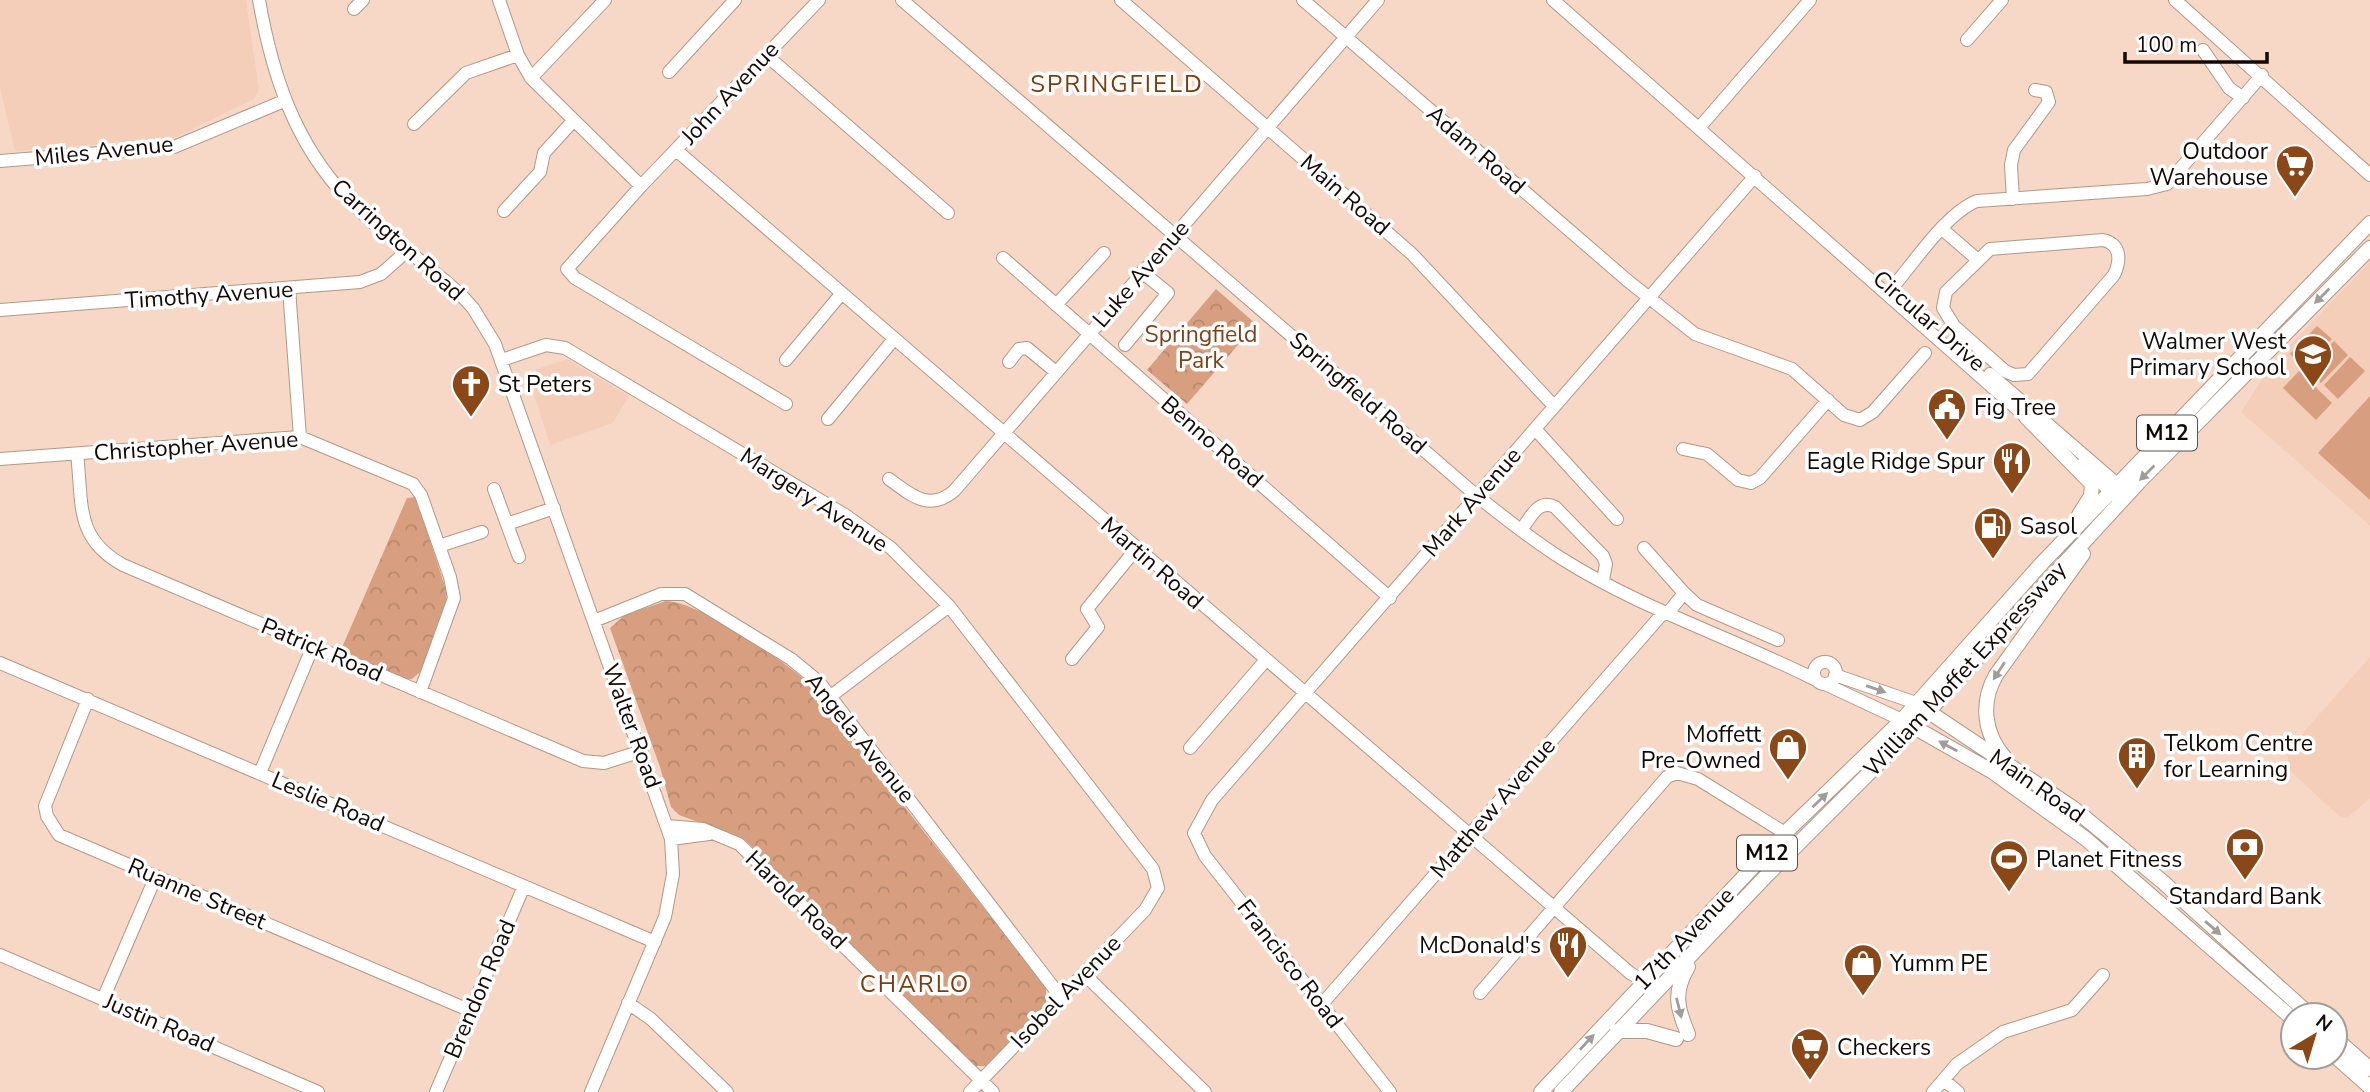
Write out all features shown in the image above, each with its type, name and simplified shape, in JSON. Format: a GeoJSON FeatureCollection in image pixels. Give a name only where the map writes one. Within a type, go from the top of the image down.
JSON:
{"type":"FeatureCollection","features":[{"type":"Feature","properties":{"kind":"main road","name":"William Moffet Expressway"},"geometry":{"type":"LineString","coordinates":[[1561,1092],[1617,1031],[1707,941],[1922,707],[2091,534],[2120,492],[2370,223]]}},
{"type":"Feature","properties":{"kind":"main road","name":"William Moffet Expressway"},"geometry":{"type":"LineString","coordinates":[[2120,492],[2370,248]]}},
{"type":"Feature","properties":{"kind":"main road"},"geometry":{"type":"LineString","coordinates":[[2026,417],[2092,484],[2091,496],[2071,532]]}},
{"type":"Feature","properties":{"kind":"main road","name":"M12"},"geometry":{"type":"LineString","coordinates":[[1922,707],[2071,532],[2120,492]]}},
{"type":"Feature","properties":{"kind":"main road"},"geometry":{"type":"LineString","coordinates":[[2015,767],[1997,748],[1988,731],[1986,708],[1989,690],[1996,675],[2087,548],[2091,534]]}},
{"type":"Feature","properties":{"kind":"main road","name":"Main Road"},"geometry":{"type":"LineString","coordinates":[[1922,707],[2073,808],[2294,1001]]}},
{"type":"Feature","properties":{"kind":"main road","name":"Main Road"},"geometry":{"type":"LineString","coordinates":[[1907,724],[1993,772],[2076,831],[2279,1006]]}},
{"type":"Feature","properties":{"kind":"main road","name":"17th Avenue"},"geometry":{"type":"LineString","coordinates":[[1541,1092],[1785,833],[1907,724]]}},
{"type":"Feature","properties":{"kind":"main road"},"geometry":{"type":"LineString","coordinates":[[1617,1031],[1647,1031],[1682,1037],[1676,993],[1686,971],[1707,941]]}},
{"type":"Feature","properties":{"kind":"main road"},"geometry":{"type":"LineString","coordinates":[[2349,1050],[2370,1069]]}},
{"type":"Feature","properties":{"kind":"main road"},"geometry":{"type":"LineString","coordinates":[[2349,1068],[2370,1087]]}},
{"type":"Feature","properties":{"kind":"street","name":"Carrington Road"},"geometry":{"type":"LineString","coordinates":[[259,0],[267,47],[284,101],[327,175],[347,199],[446,281],[473,308],[502,360]]}},
{"type":"Feature","properties":{"kind":"street"},"geometry":{"type":"LineString","coordinates":[[499,0],[518,55],[531,78],[641,186]]}},
{"type":"Feature","properties":{"kind":"street"},"geometry":{"type":"LineString","coordinates":[[531,78],[605,0]]}},
{"type":"Feature","properties":{"kind":"street"},"geometry":{"type":"LineString","coordinates":[[669,72],[735,0]]}},
{"type":"Feature","properties":{"kind":"street","name":"John Avenue"},"geometry":{"type":"LineString","coordinates":[[786,404],[568,272],[570,264],[641,186],[819,0]]}},
{"type":"Feature","properties":{"kind":"street","name":"Springfield Road"},"geometry":{"type":"LineString","coordinates":[[902,0],[1477,496],[1521,530],[1566,561],[1602,580],[1666,612],[1819,677],[1907,724]]}},
{"type":"Feature","properties":{"kind":"street","name":"Main Road"},"geometry":{"type":"LineString","coordinates":[[1121,0],[1438,279],[1554,406]]}},
{"type":"Feature","properties":{"kind":"street","name":"Adam Road"},"geometry":{"type":"LineString","coordinates":[[1303,0],[1650,298],[1701,337],[1786,366],[1849,418],[1865,419],[1925,353]]}},
{"type":"Feature","properties":{"kind":"street","name":"Luke Avenue"},"geometry":{"type":"LineString","coordinates":[[889,479],[916,499],[936,502],[954,491],[1378,0]]}},
{"type":"Feature","properties":{"kind":"street","name":"Circular Drive"},"geometry":{"type":"LineString","coordinates":[[1553,0],[2026,417],[2120,492]]}},
{"type":"Feature","properties":{"kind":"street"},"geometry":{"type":"LineString","coordinates":[[1699,128],[1810,0]]}},
{"type":"Feature","properties":{"kind":"street"},"geometry":{"type":"LineString","coordinates":[[1967,40],[2002,0]]}},
{"type":"Feature","properties":{"kind":"street"},"geometry":{"type":"LineString","coordinates":[[2175,0],[2262,75],[2370,175]]}},
{"type":"Feature","properties":{"kind":"street"},"geometry":{"type":"LineString","coordinates":[[2203,50],[2229,88],[2243,98]]}},
{"type":"Feature","properties":{"kind":"street"},"geometry":{"type":"LineString","coordinates":[[414,124],[466,73],[518,55]]}},
{"type":"Feature","properties":{"kind":"street"},"geometry":{"type":"LineString","coordinates":[[766,55],[948,213]]}},
{"type":"Feature","properties":{"kind":"street"},"geometry":{"type":"LineString","coordinates":[[1892,288],[1942,229],[1971,203],[2161,187],[2177,175],[2262,75]]}},
{"type":"Feature","properties":{"kind":"street"},"geometry":{"type":"LineString","coordinates":[[2013,199],[2011,165],[2014,149],[2049,102],[2046,92],[2035,90]]}},
{"type":"Feature","properties":{"kind":"street","name":"Miles Avenue"},"geometry":{"type":"LineString","coordinates":[[1,161],[174,147],[284,101]]}},
{"type":"Feature","properties":{"kind":"street"},"geometry":{"type":"LineString","coordinates":[[504,211],[540,172],[544,153],[573,121]]}},
{"type":"Feature","properties":{"kind":"street"},"geometry":{"type":"LineString","coordinates":[[0,148],[1,161]]}},
{"type":"Feature","properties":{"kind":"street","name":"Martin Road"},"geometry":{"type":"LineString","coordinates":[[676,150],[1303,694],[1630,973],[1639,985]]}},
{"type":"Feature","properties":{"kind":"street","name":"Mark Avenue"},"geometry":{"type":"LineString","coordinates":[[1195,832],[1212,800],[1755,176]]}},
{"type":"Feature","properties":{"kind":"street"},"geometry":{"type":"LineString","coordinates":[[1942,229],[1978,260]]}},
{"type":"Feature","properties":{"kind":"street","name":"Circular Drive"},"geometry":{"type":"LineString","coordinates":[[1823,236],[1833,239],[1892,288],[2120,492]]}},
{"type":"Feature","properties":{"kind":"street"},"geometry":{"type":"LineString","coordinates":[[2103,240],[2115,246],[2119,257],[2114,275],[2035,368],[2019,376],[2006,371],[1960,332],[1943,308],[1946,292],[1978,260],[1995,248],[2103,240]]}},
{"type":"Feature","properties":{"kind":"street","name":"Timothy Avenue"},"geometry":{"type":"LineString","coordinates":[[0,310],[289,289],[372,279],[407,251]]}},
{"type":"Feature","properties":{"kind":"street"},"geometry":{"type":"LineString","coordinates":[[1056,305],[1104,253]]}},
{"type":"Feature","properties":{"kind":"street","name":"Benno Road"},"geometry":{"type":"LineString","coordinates":[[1003,258],[1390,598]]}},
{"type":"Feature","properties":{"kind":"street"},"geometry":{"type":"LineString","coordinates":[[1125,345],[1168,293],[1142,272]]}},
{"type":"Feature","properties":{"kind":"street"},"geometry":{"type":"LineString","coordinates":[[289,289],[300,437]]}},
{"type":"Feature","properties":{"kind":"street"},"geometry":{"type":"LineString","coordinates":[[786,360],[842,293]]}},
{"type":"Feature","properties":{"kind":"street"},"geometry":{"type":"LineString","coordinates":[[828,419],[894,339]]}},
{"type":"Feature","properties":{"kind":"street","name":"Margery Avenue"},"geometry":{"type":"LineString","coordinates":[[502,360],[546,345],[565,348],[845,515],[891,548],[949,606],[1133,841],[1153,869],[1157,888]]}},
{"type":"Feature","properties":{"kind":"street"},"geometry":{"type":"LineString","coordinates":[[1009,362],[1019,349],[1027,348],[1056,372]]}},
{"type":"Feature","properties":{"kind":"street","name":"Walter Road"},"geometry":{"type":"LineString","coordinates":[[502,360],[671,839],[671,894],[655,942],[591,1092]]}},
{"type":"Feature","properties":{"kind":"street"},"geometry":{"type":"LineString","coordinates":[[1683,449],[1707,454],[1743,482],[1754,482],[1828,400]]}},
{"type":"Feature","properties":{"kind":"street"},"geometry":{"type":"LineString","coordinates":[[1535,429],[1617,519]]}},
{"type":"Feature","properties":{"kind":"street","name":"Christopher Avenue"},"geometry":{"type":"LineString","coordinates":[[0,459],[300,437],[412,484],[421,495],[454,598],[420,692]]}},
{"type":"Feature","properties":{"kind":"street","name":"Patrick Road"},"geometry":{"type":"LineString","coordinates":[[77,454],[85,526],[90,538],[108,556],[583,761],[604,763],[642,751]]}},
{"type":"Feature","properties":{"kind":"street"},"geometry":{"type":"LineString","coordinates":[[495,489],[519,557]]}},
{"type":"Feature","properties":{"kind":"street"},"geometry":{"type":"LineString","coordinates":[[1521,530],[1539,506],[1545,504],[1555,507],[1603,556],[1606,564],[1602,580]]}},
{"type":"Feature","properties":{"kind":"street"},"geometry":{"type":"LineString","coordinates":[[507,524],[554,508]]}},
{"type":"Feature","properties":{"kind":"street"},"geometry":{"type":"LineString","coordinates":[[439,546],[482,532]]}},
{"type":"Feature","properties":{"kind":"street"},"geometry":{"type":"LineString","coordinates":[[1644,548],[1697,605],[1778,639]]}},
{"type":"Feature","properties":{"kind":"street"},"geometry":{"type":"LineString","coordinates":[[1072,659],[1098,627],[1087,609],[1136,549]]}},
{"type":"Feature","properties":{"kind":"street","name":"Matthew Avenue"},"geometry":{"type":"LineString","coordinates":[[1322,1004],[1684,593]]}},
{"type":"Feature","properties":{"kind":"street","name":"Angela Avenue"},"geometry":{"type":"LineString","coordinates":[[594,621],[661,594],[685,594],[808,671],[831,696],[1060,996]]}},
{"type":"Feature","properties":{"kind":"street"},"geometry":{"type":"LineString","coordinates":[[831,696],[949,606]]}},
{"type":"Feature","properties":{"kind":"street"},"geometry":{"type":"LineString","coordinates":[[260,773],[313,646]]}},
{"type":"Feature","properties":{"kind":"street"},"geometry":{"type":"LineString","coordinates":[[1190,748],[1265,661]]}},
{"type":"Feature","properties":{"kind":"street","name":"Leslie Road"},"geometry":{"type":"LineString","coordinates":[[0,663],[655,942]]}},
{"type":"Feature","properties":{"kind":"street"},"geometry":{"type":"LineString","coordinates":[[1835,675],[1832,682],[1819,677],[1829,664],[1835,675],[1922,707]]}},
{"type":"Feature","properties":{"kind":"street","name":"Ruanne Street"},"geometry":{"type":"LineString","coordinates":[[88,699],[47,795],[47,817],[59,835],[471,1011]]}},
{"type":"Feature","properties":{"kind":"street"},"geometry":{"type":"LineString","coordinates":[[1480,993],[1658,784],[1677,773],[1698,779],[1785,833]]}},
{"type":"Feature","properties":{"kind":"street","name":"Harold Road"},"geometry":{"type":"LineString","coordinates":[[667,826],[697,828],[739,844],[993,1092]]}},
{"type":"Feature","properties":{"kind":"street","name":"Francisco Road"},"geometry":{"type":"LineString","coordinates":[[1195,832],[1205,856],[1390,1092]]}},
{"type":"Feature","properties":{"kind":"street"},"geometry":{"type":"LineString","coordinates":[[671,839],[713,834]]}},
{"type":"Feature","properties":{"kind":"street"},"geometry":{"type":"LineString","coordinates":[[103,999],[156,876]]}},
{"type":"Feature","properties":{"kind":"street","name":"Brendon Road"},"geometry":{"type":"LineString","coordinates":[[436,1092],[524,886]]}},
{"type":"Feature","properties":{"kind":"street","name":"Isobel Avenue"},"geometry":{"type":"LineString","coordinates":[[970,1092],[1145,910],[1157,888]]}},
{"type":"Feature","properties":{"kind":"street","name":"Justin Road"},"geometry":{"type":"LineString","coordinates":[[0,956],[318,1092]]}},
{"type":"Feature","properties":{"kind":"street"},"geometry":{"type":"LineString","coordinates":[[1085,975],[1205,1092]]}},
{"type":"Feature","properties":{"kind":"street"},"geometry":{"type":"LineString","coordinates":[[1933,1092],[1957,1064],[2003,1032],[2072,1010],[2103,975]]}},
{"type":"Feature","properties":{"kind":"street"},"geometry":{"type":"LineString","coordinates":[[1639,985],[1650,999]]}},
{"type":"Feature","properties":{"kind":"street"},"geometry":{"type":"LineString","coordinates":[[628,1003],[651,1019],[727,1092]]}},
{"type":"Feature","properties":{"kind":"street"},"geometry":{"type":"LineString","coordinates":[[1944,1080],[1958,1092]]}},
{"type":"Feature","properties":{"kind":"shaded area"},"geometry":{"type":"Polygon","coordinates":[[[0,0],[246,0],[259,90],[254,99],[174,138],[15,151],[0,88],[0,0]]]}},
{"type":"Feature","properties":{"kind":"shaded area","name":"Walmer West Primary School"},"geometry":{"type":"Polygon","coordinates":[[[2370,262],[2370,526],[2241,412],[2272,364],[2370,262]]]}},
{"type":"Feature","properties":{"kind":"shaded area"},"geometry":{"type":"Polygon","coordinates":[[[567,359],[629,396],[613,423],[550,445],[529,378],[537,369],[567,359]]]}},
{"type":"Feature","properties":{"kind":"shaded area"},"geometry":{"type":"Polygon","coordinates":[[[2370,657],[2370,798],[2347,818],[2339,816],[2289,770],[2287,751],[2370,657]]]}},
{"type":"Feature","properties":{"kind":"green space","name":"Springfield Park"},"geometry":{"type":"Polygon","coordinates":[[[1216,289],[1256,324],[1187,404],[1147,370],[1216,289]]]}},
{"type":"Feature","properties":{"kind":"green space"},"geometry":{"type":"Polygon","coordinates":[[[2317,326],[2332,339],[2305,368],[2290,354],[2317,326]]]}},
{"type":"Feature","properties":{"kind":"green space"},"geometry":{"type":"Polygon","coordinates":[[[2334,341],[2348,355],[2321,383],[2307,369],[2334,341]]]}},
{"type":"Feature","properties":{"kind":"green space"},"geometry":{"type":"Polygon","coordinates":[[[2350,357],[2365,371],[2338,399],[2324,385],[2350,357]]]}},
{"type":"Feature","properties":{"kind":"green space"},"geometry":{"type":"Polygon","coordinates":[[[2299,371],[2332,403],[2316,420],[2283,388],[2299,371]]]}},
{"type":"Feature","properties":{"kind":"green space"},"geometry":{"type":"Polygon","coordinates":[[[2370,396],[2370,500],[2318,453],[2370,396]]]}},
{"type":"Feature","properties":{"kind":"green space"},"geometry":{"type":"Polygon","coordinates":[[[416,497],[447,593],[443,619],[420,672],[412,679],[405,679],[340,652],[407,498],[416,497]]]}},
{"type":"Feature","properties":{"kind":"green space"},"geometry":{"type":"Polygon","coordinates":[[[666,601],[681,604],[717,620],[804,679],[1046,987],[1046,1004],[987,1066],[976,1066],[963,1056],[744,839],[679,815],[671,807],[660,767],[610,628],[625,615],[666,601]]]}},
{"type":"Feature","properties":{"kind":"place","name":"Outdoor Warehouse"},"geometry":{"type":"Point","coordinates":[2295,198]}},
{"type":"Feature","properties":{"kind":"place","name":"Walmer West Primary School"},"geometry":{"type":"Point","coordinates":[2313,388]}},
{"type":"Feature","properties":{"kind":"place","name":"St Peters"},"geometry":{"type":"Point","coordinates":[471,418]}},
{"type":"Feature","properties":{"kind":"place","name":"Fig Tree"},"geometry":{"type":"Point","coordinates":[1947,441]}},
{"type":"Feature","properties":{"kind":"place","name":"Eagle Ridge Spur"},"geometry":{"type":"Point","coordinates":[2012,495]}},
{"type":"Feature","properties":{"kind":"place","name":"Sasol"},"geometry":{"type":"Point","coordinates":[1993,560]}},
{"type":"Feature","properties":{"kind":"place","name":"Moffett Pre-Owned"},"geometry":{"type":"Point","coordinates":[1788,781]}},
{"type":"Feature","properties":{"kind":"place","name":"Telkom Centre for Learning"},"geometry":{"type":"Point","coordinates":[2137,790]}},
{"type":"Feature","properties":{"kind":"place","name":"Standard Bank"},"geometry":{"type":"Point","coordinates":[2245,881]}},
{"type":"Feature","properties":{"kind":"place","name":"Planet Fitness"},"geometry":{"type":"Point","coordinates":[2009,893]}},
{"type":"Feature","properties":{"kind":"place","name":"McDonald's"},"geometry":{"type":"Point","coordinates":[1568,979]}},
{"type":"Feature","properties":{"kind":"place","name":"Yumm PE"},"geometry":{"type":"Point","coordinates":[1863,997]}},
{"type":"Feature","properties":{"kind":"place","name":"Checkers"},"geometry":{"type":"Point","coordinates":[1810,1081]}},
{"type":"Feature","properties":{"kind":"district","name":"SPRINGFIELD"},"geometry":{"type":"Point","coordinates":[1117,84]}},
{"type":"Feature","properties":{"kind":"district","name":"CHARLO"},"geometry":{"type":"Point","coordinates":[915,984]}}]}
